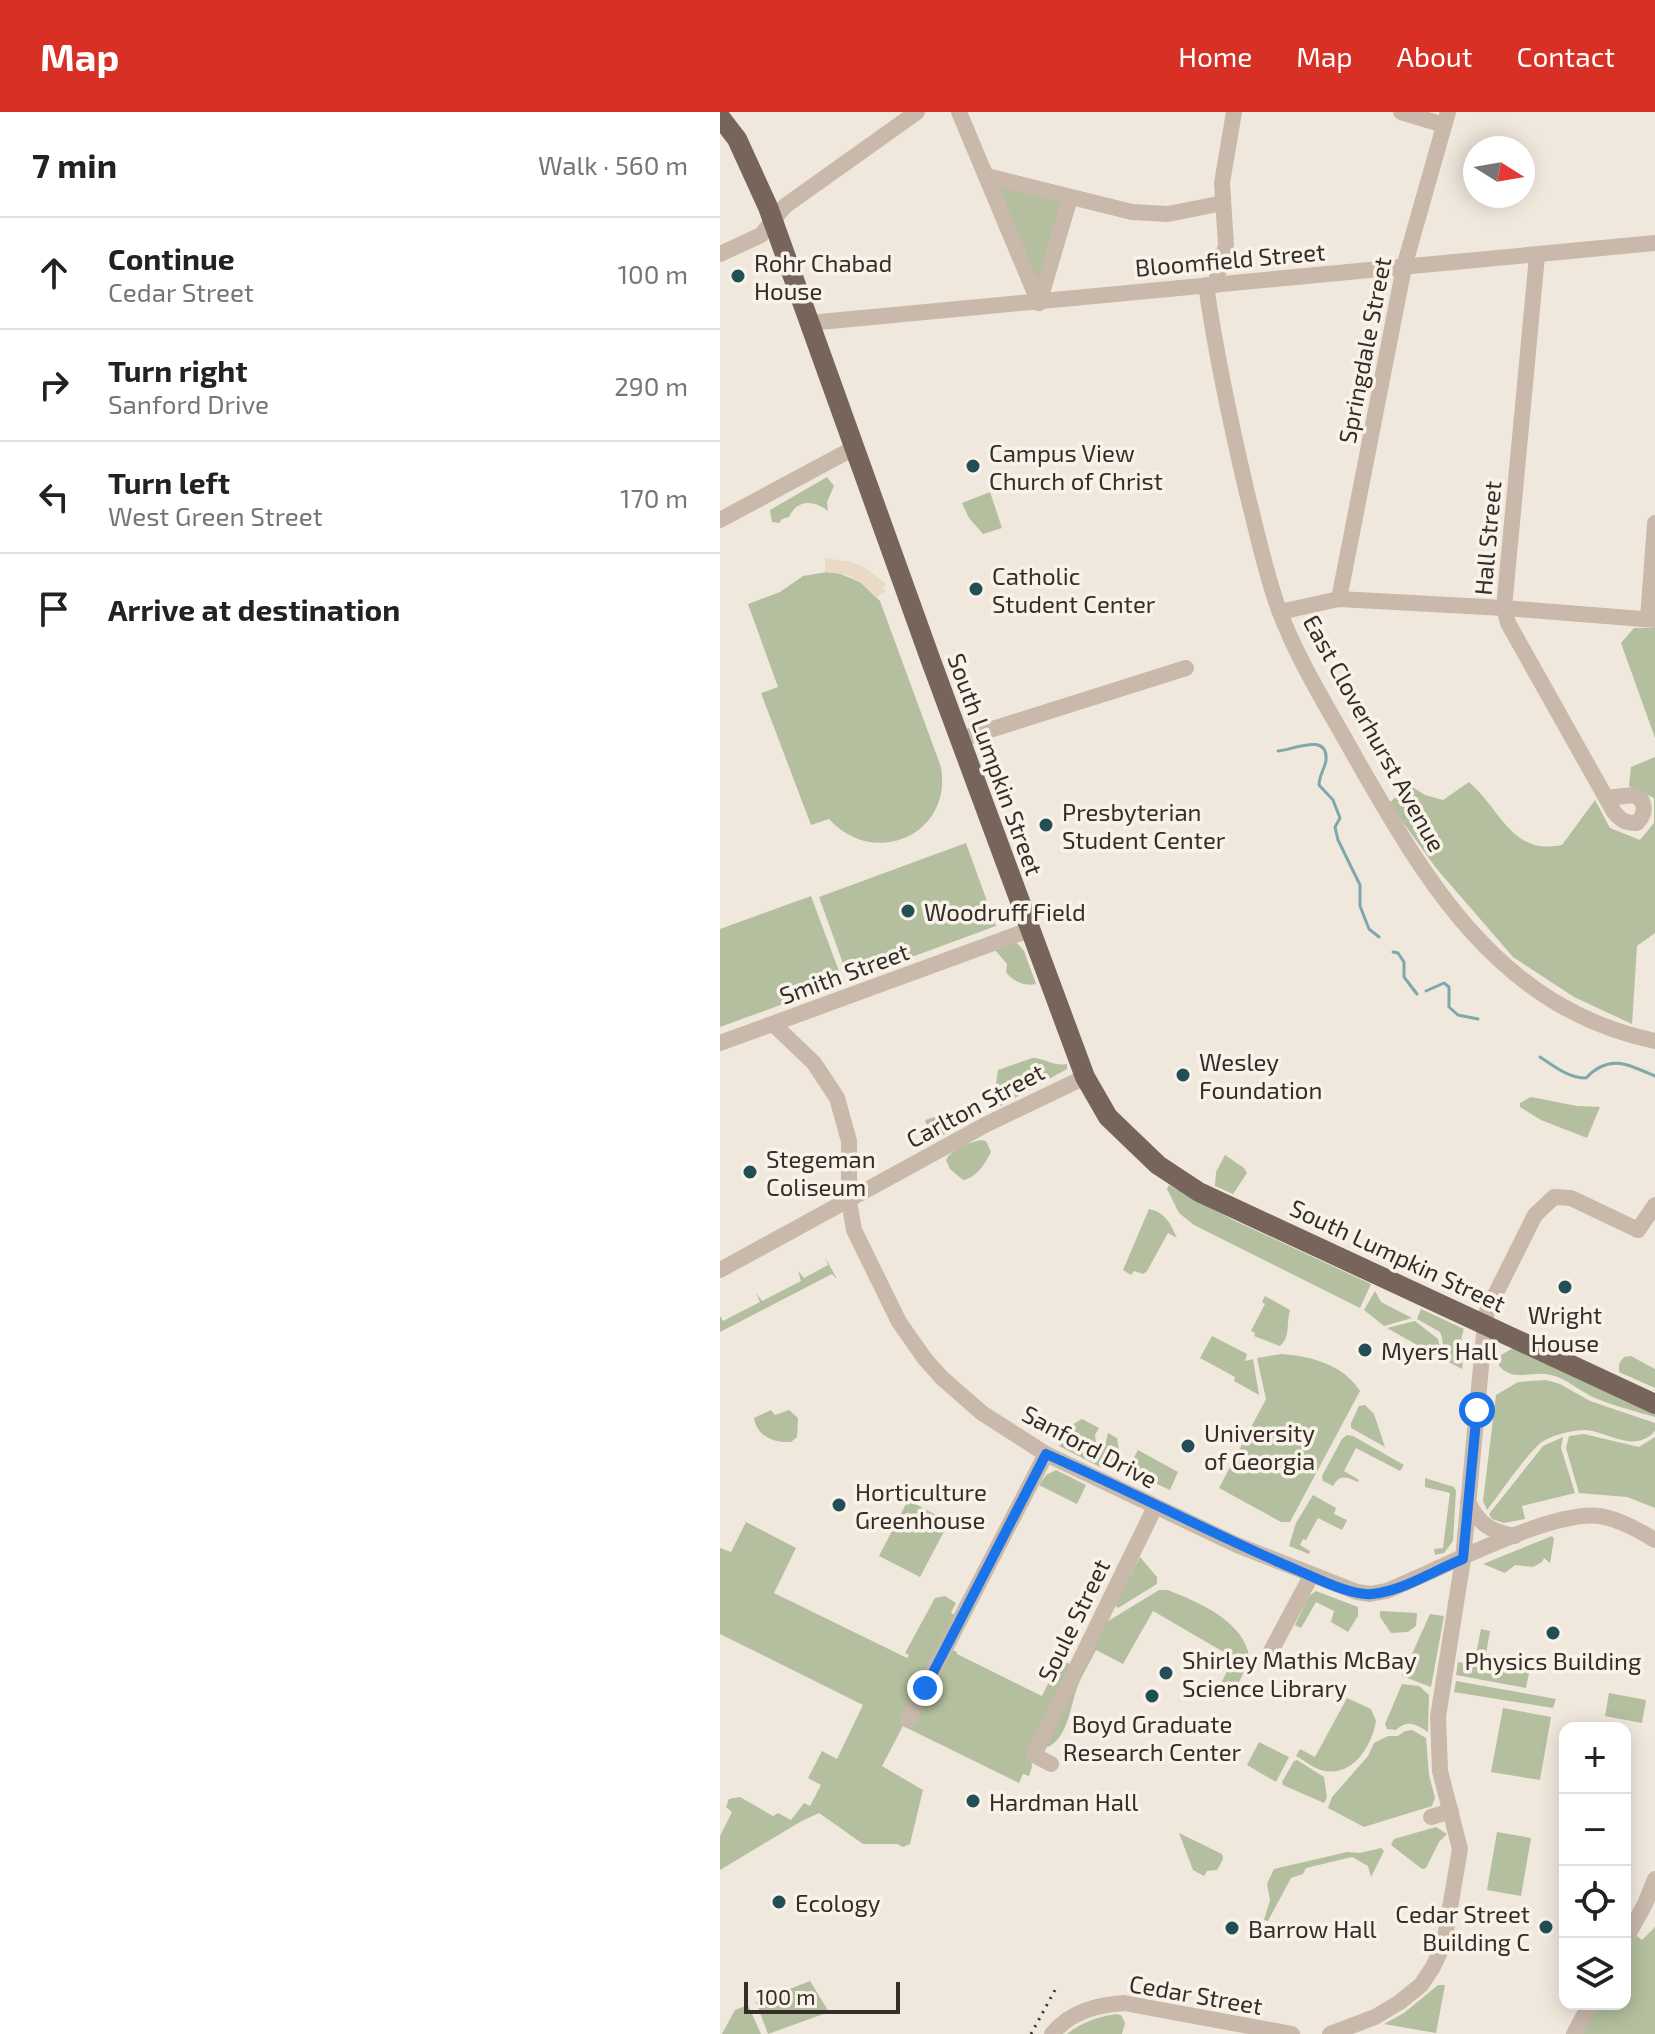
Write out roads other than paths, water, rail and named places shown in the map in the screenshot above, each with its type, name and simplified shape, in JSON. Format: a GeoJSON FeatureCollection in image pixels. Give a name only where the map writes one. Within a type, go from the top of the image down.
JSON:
{"type":"FeatureCollection","features":[{"type":"Feature","properties":{"kind":"main road","name":"South Lumpkin Street"},"geometry":{"type":"LineString","coordinates":[[720,117],[737,139],[773,223],[1029,930],[1085,1077],[1108,1117],[1178,1180],[1221,1203],[1655,1404]]}},
{"type":"Feature","properties":{"kind":"street"},"geometry":{"type":"LineString","coordinates":[[720,254],[761,235],[785,206],[917,112]]}},
{"type":"Feature","properties":{"kind":"street"},"geometry":{"type":"LineString","coordinates":[[959,112],[1039,303]]}},
{"type":"Feature","properties":{"kind":"street"},"geometry":{"type":"LineString","coordinates":[[1211,285],[1226,245],[1222,183],[1234,112]]}},
{"type":"Feature","properties":{"kind":"street"},"geometry":{"type":"LineString","coordinates":[[1401,112],[1446,118]]}},
{"type":"Feature","properties":{"kind":"street","name":"Springdale Street"},"geometry":{"type":"LineString","coordinates":[[1339,599],[1404,267],[1446,118]]}},
{"type":"Feature","properties":{"kind":"street"},"geometry":{"type":"LineString","coordinates":[[987,176],[1132,212],[1168,214],[1223,203]]}},
{"type":"Feature","properties":{"kind":"street"},"geometry":{"type":"LineString","coordinates":[[1039,303],[1070,198]]}},
{"type":"Feature","properties":{"kind":"street","name":"Bloomfield Street"},"geometry":{"type":"LineString","coordinates":[[809,323],[1655,243]]}},
{"type":"Feature","properties":{"kind":"street","name":"Hall Street"},"geometry":{"type":"LineString","coordinates":[[1537,256],[1504,608],[1508,623],[1606,798]]}},
{"type":"Feature","properties":{"kind":"street","name":"East Cloverhurst Avenue"},"geometry":{"type":"LineString","coordinates":[[1211,285],[1238,454],[1280,612],[1303,663],[1389,816],[1443,899],[1486,950],[1539,992],[1561,1005],[1606,1026],[1655,1041]]}},
{"type":"Feature","properties":{"kind":"street"},"geometry":{"type":"LineString","coordinates":[[720,520],[854,448]]}},
{"type":"Feature","properties":{"kind":"street"},"geometry":{"type":"LineString","coordinates":[[1280,612],[1339,599],[1652,619],[1655,523]]}},
{"type":"Feature","properties":{"kind":"street"},"geometry":{"type":"LineString","coordinates":[[961,739],[1186,668]]}},
{"type":"Feature","properties":{"kind":"street","name":"Smith Street"},"geometry":{"type":"LineString","coordinates":[[720,1043],[1029,930]]}},
{"type":"Feature","properties":{"kind":"street","name":"Sanford Drive"},"geometry":{"type":"LineString","coordinates":[[773,1024],[814,1063],[837,1098],[849,1141],[849,1201],[857,1238],[899,1322],[925,1359],[982,1413],[1046,1454],[1155,1507],[1311,1576],[1370,1594],[1386,1591],[1515,1536],[1585,1515],[1618,1521],[1655,1540]]}},
{"type":"Feature","properties":{"kind":"street","name":"Carlton Street"},"geometry":{"type":"LineString","coordinates":[[720,1270],[975,1130],[1085,1077]]}},
{"type":"Feature","properties":{"kind":"street"},"geometry":{"type":"LineString","coordinates":[[1330,2034],[1375,2017],[1400,2002],[1421,1985],[1444,1943],[1460,1861],[1457,1830],[1440,1771],[1437,1736],[1440,1698],[1463,1559],[1487,1311],[1536,1213],[1546,1202],[1554,1197],[1571,1198],[1638,1230],[1655,1205]]}},
{"type":"Feature","properties":{"kind":"street"},"geometry":{"type":"LineString","coordinates":[[908,1720],[1046,1454]]}},
{"type":"Feature","properties":{"kind":"street"},"geometry":{"type":"LineString","coordinates":[[1468,1502],[1483,1525],[1515,1536]]}},
{"type":"Feature","properties":{"kind":"street","name":"Soule Street"},"geometry":{"type":"LineString","coordinates":[[1051,1764],[1034,1755],[1155,1507]]}},
{"type":"Feature","properties":{"kind":"street"},"geometry":{"type":"LineString","coordinates":[[1271,1651],[1311,1576]]}},
{"type":"Feature","properties":{"kind":"street"},"geometry":{"type":"LineString","coordinates":[[1431,1817],[1451,1811]]}},
{"type":"Feature","properties":{"kind":"street"},"geometry":{"type":"LineString","coordinates":[[1626,1938],[1655,1879]]}},
{"type":"Feature","properties":{"kind":"street","name":"Cedar Street"},"geometry":{"type":"LineString","coordinates":[[1052,2034],[1077,2013],[1096,2006],[1124,2003],[1292,2034]]}},
{"type":"Feature","properties":{"kind":"street"},"geometry":{"type":"LineString","coordinates":[[1574,2034],[1587,2010]]}},
{"type":"Feature","properties":{"kind":"waterway"},"geometry":{"type":"LineString","coordinates":[[1278,751],[1316,745],[1325,752],[1326,760],[1319,785],[1333,800],[1340,818],[1335,827],[1338,840],[1360,885],[1360,906],[1369,929],[1379,937]]}},
{"type":"Feature","properties":{"kind":"waterway"},"geometry":{"type":"LineString","coordinates":[[1393,952],[1398,953],[1404,962],[1404,977],[1417,994]]}},
{"type":"Feature","properties":{"kind":"waterway"},"geometry":{"type":"LineString","coordinates":[[1426,991],[1444,983],[1449,987],[1449,1007],[1458,1015],[1478,1019]]}},
{"type":"Feature","properties":{"kind":"waterway"},"geometry":{"type":"LineString","coordinates":[[1540,1057],[1562,1071],[1579,1077],[1586,1078],[1611,1064],[1627,1065],[1655,1076]]}},
{"type":"Feature","properties":{"kind":"railway"},"geometry":{"type":"LineString","coordinates":[[1031,2034],[1055,1990]]}},
{"type":"Feature","properties":{"kind":"place","name":"Rohr Chabad House"},"geometry":{"type":"Point","coordinates":[738,276]}},
{"type":"Feature","properties":{"kind":"place","name":"Campus View Church of Christ"},"geometry":{"type":"Point","coordinates":[973,466]}},
{"type":"Feature","properties":{"kind":"place","name":"Catholic Student Center"},"geometry":{"type":"Point","coordinates":[976,589]}},
{"type":"Feature","properties":{"kind":"place","name":"Presbyterian Student Center"},"geometry":{"type":"Point","coordinates":[1046,825]}},
{"type":"Feature","properties":{"kind":"place","name":"Woodruff Field"},"geometry":{"type":"Point","coordinates":[908,911]}},
{"type":"Feature","properties":{"kind":"place","name":"Wesley Foundation"},"geometry":{"type":"Point","coordinates":[1183,1075]}},
{"type":"Feature","properties":{"kind":"place","name":"Stegeman Coliseum"},"geometry":{"type":"Point","coordinates":[750,1172]}},
{"type":"Feature","properties":{"kind":"place","name":"Wright House"},"geometry":{"type":"Point","coordinates":[1565,1287]}},
{"type":"Feature","properties":{"kind":"place","name":"Myers Hall"},"geometry":{"type":"Point","coordinates":[1365,1350]}},
{"type":"Feature","properties":{"kind":"place","name":"University of Georgia"},"geometry":{"type":"Point","coordinates":[1188,1446]}},
{"type":"Feature","properties":{"kind":"place","name":"Horticulture Greenhouse"},"geometry":{"type":"Point","coordinates":[839,1505]}},
{"type":"Feature","properties":{"kind":"place","name":"Physics Building"},"geometry":{"type":"Point","coordinates":[1553,1633]}},
{"type":"Feature","properties":{"kind":"place","name":"Shirley Mathis McBay Science Library"},"geometry":{"type":"Point","coordinates":[1166,1673]}},
{"type":"Feature","properties":{"kind":"place","name":"Boyd Graduate Research Center"},"geometry":{"type":"Point","coordinates":[1152,1696]}},
{"type":"Feature","properties":{"kind":"place","name":"Hardman Hall"},"geometry":{"type":"Point","coordinates":[973,1801]}},
{"type":"Feature","properties":{"kind":"place","name":"Ecology"},"geometry":{"type":"Point","coordinates":[779,1902]}},
{"type":"Feature","properties":{"kind":"place","name":"Cedar Street Building C"},"geometry":{"type":"Point","coordinates":[1546,1927]}},
{"type":"Feature","properties":{"kind":"place","name":"Barrow Hall"},"geometry":{"type":"Point","coordinates":[1232,1928]}}]}
